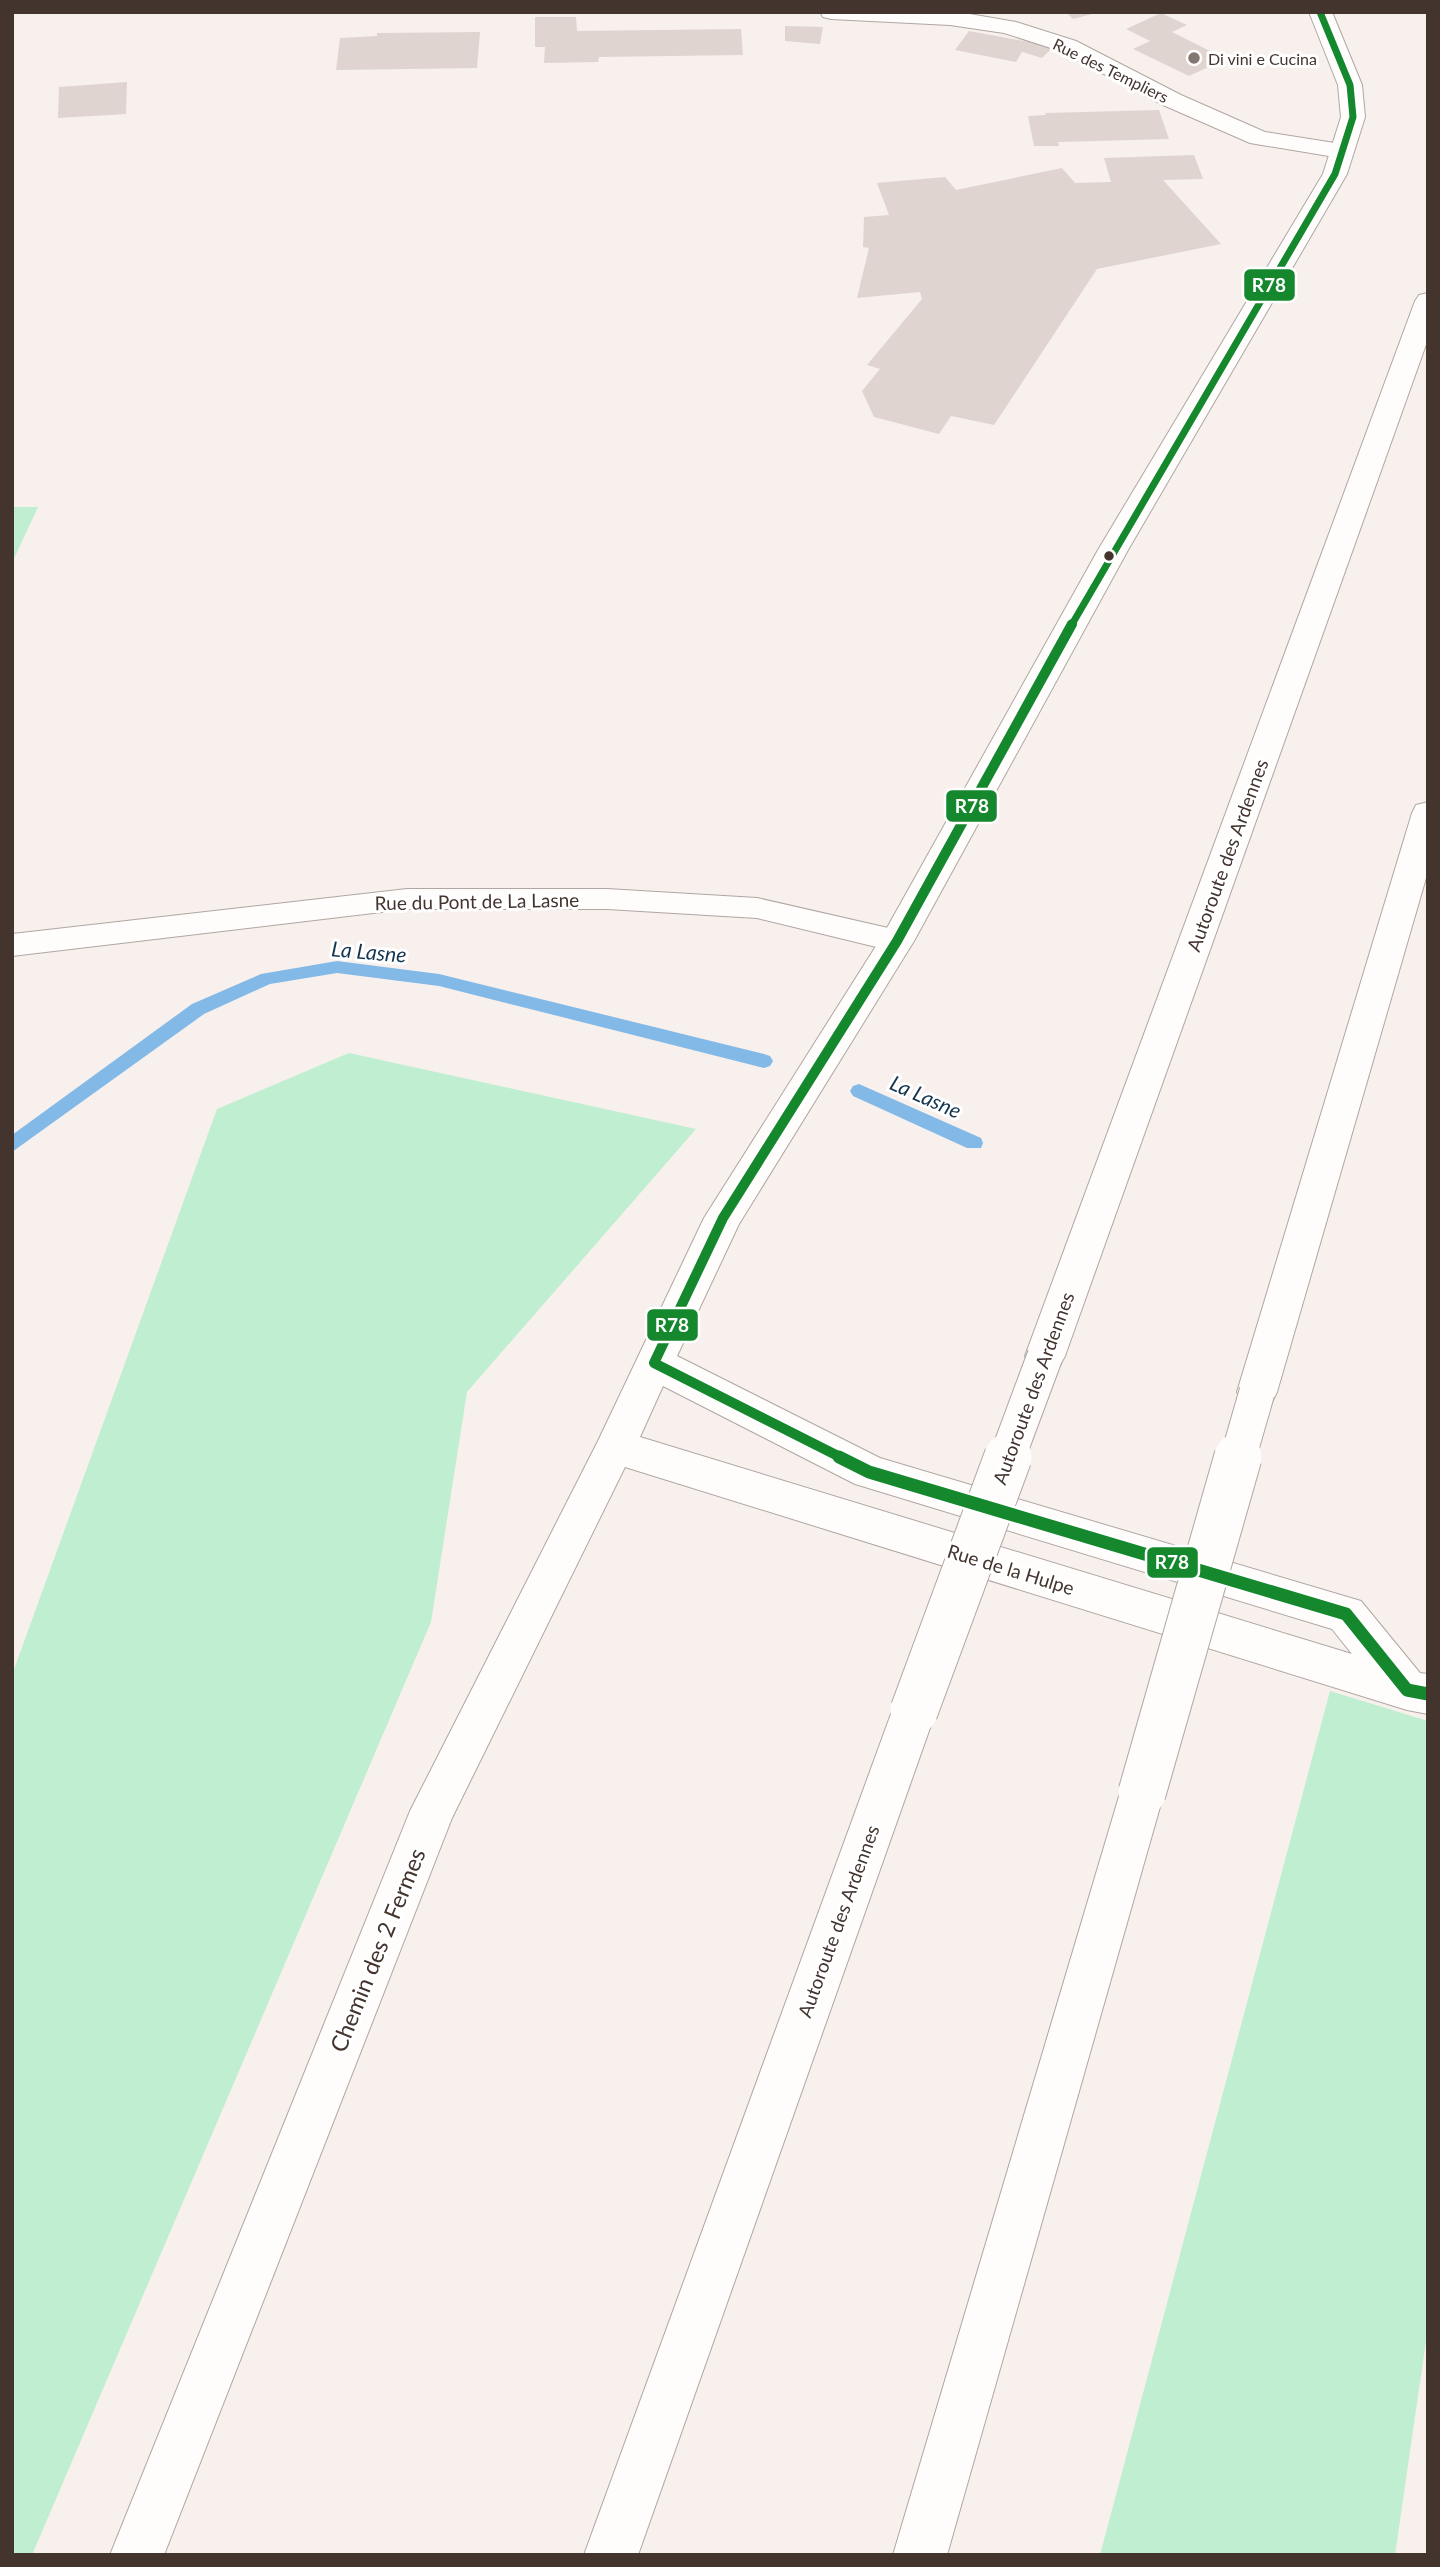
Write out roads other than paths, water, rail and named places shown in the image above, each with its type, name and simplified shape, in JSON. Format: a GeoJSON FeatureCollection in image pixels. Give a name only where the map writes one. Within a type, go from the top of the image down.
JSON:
{"type":"FeatureCollection","features":[{"type":"Feature","properties":{"kind":"main road","name":"Rue des Templiers"},"geometry":{"type":"LineString","coordinates":[[831,12],[950,18],[1008,27],[1068,47],[1172,100],[1259,138],[1341,151]]}},
{"type":"Feature","properties":{"kind":"main road","name":"Chemin des 2 Fermes"},"geometry":{"type":"LineString","coordinates":[[137,2555],[432,1811],[615,1447],[723,1219],[897,941],[1113,550],[1335,174],[1353,117],[1350,85],[1320,12]]}},
{"type":"Feature","properties":{"kind":"main road","name":"Autoroute des Ardennes"},"geometry":{"type":"LineString","coordinates":[[611,2555],[914,1711],[1428,301]]}},
{"type":"Feature","properties":{"kind":"main road"},"geometry":{"type":"LineString","coordinates":[[920,2555],[1428,813]]}},
{"type":"Feature","properties":{"kind":"main road"},"geometry":{"type":"LineString","coordinates":[[654,1363],[869,1472],[1346,1614],[1417,1692]]}},
{"type":"Feature","properties":{"kind":"main road","name":"Rue de la Hulpe"},"geometry":{"type":"LineString","coordinates":[[615,1447],[1417,1692]]}},
{"type":"Feature","properties":{"kind":"lane","name":"Rue du Pont de La Lasne"},"geometry":{"type":"LineString","coordinates":[[12,944],[407,899],[607,899],[757,908],[897,941]]}},
{"type":"Feature","properties":{"kind":"waterway","name":"La Lasne"},"geometry":{"type":"LineString","coordinates":[[12,1145],[198,1009],[267,978],[337,967],[439,980],[764,1061]]}},
{"type":"Feature","properties":{"kind":"waterway","name":"La Lasne"},"geometry":{"type":"LineString","coordinates":[[859,1091],[974,1143]]}},
{"type":"Feature","properties":{"kind":"place","name":"Di vini e Cucina"},"geometry":{"type":"Point","coordinates":[1194,58]}}]}
